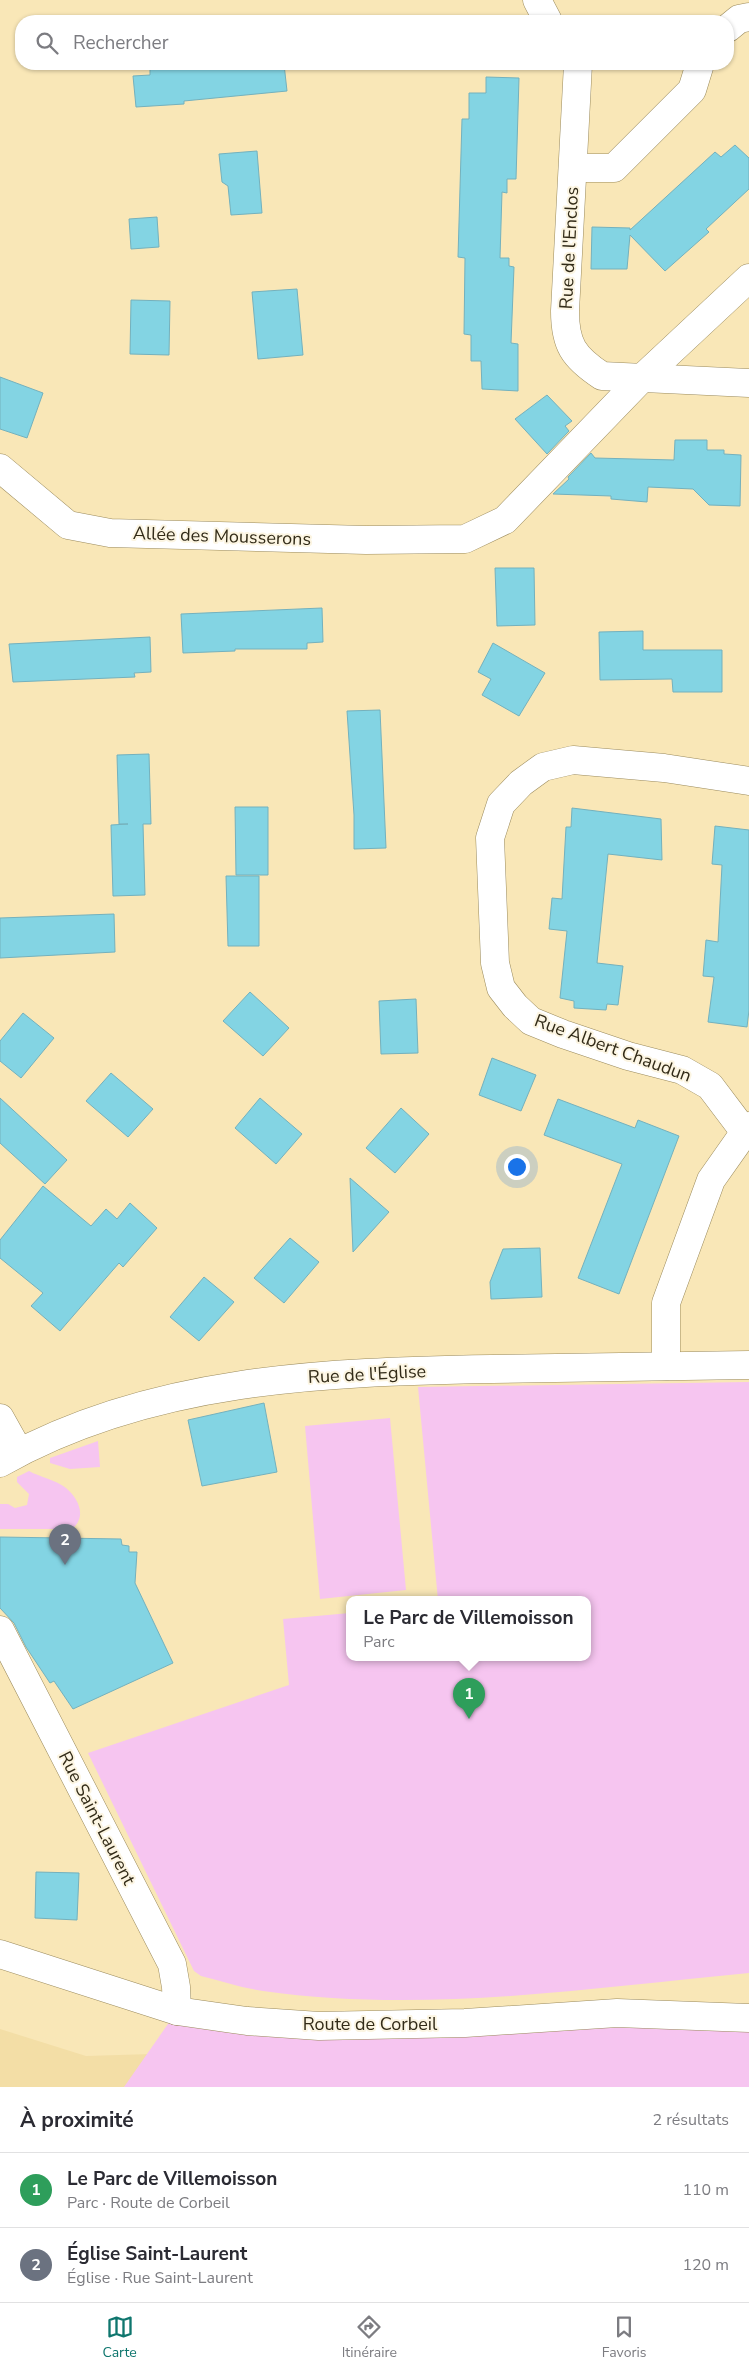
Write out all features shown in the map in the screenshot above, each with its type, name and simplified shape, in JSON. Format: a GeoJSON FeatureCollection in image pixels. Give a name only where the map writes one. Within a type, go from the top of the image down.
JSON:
{"type":"FeatureCollection","features":[{"type":"Feature","properties":{"kind":"street"},"geometry":{"type":"LineString","coordinates":[[537,0],[545,15]]}},
{"type":"Feature","properties":{"kind":"street"},"geometry":{"type":"LineString","coordinates":[[734,23],[739,19],[749,17]]}},
{"type":"Feature","properties":{"kind":"street","name":"Rue de l'Enclos"},"geometry":{"type":"LineString","coordinates":[[578,70],[565,333],[574,353],[586,366],[602,376],[749,384]]}},
{"type":"Feature","properties":{"kind":"street"},"geometry":{"type":"LineString","coordinates":[[573,168],[614,168],[692,90],[698,70]]}},
{"type":"Feature","properties":{"kind":"street"},"geometry":{"type":"LineString","coordinates":[[642,378],[749,278]]}},
{"type":"Feature","properties":{"kind":"street","name":"Allée des Mousserons"},"geometry":{"type":"LineString","coordinates":[[0,468],[68,525],[110,533],[366,540],[465,538],[505,520],[642,378]]}},
{"type":"Feature","properties":{"kind":"street","name":"Rue Albert Chaudun"},"geometry":{"type":"LineString","coordinates":[[666,1366],[666,1304],[711,1180],[747,1129],[710,1086],[689,1074],[562,1034],[531,1020],[515,1006],[502,988],[495,963],[490,838],[501,804],[521,783],[544,767],[573,760],[664,768],[749,780]]}},
{"type":"Feature","properties":{"kind":"street","name":"Rue de l'Église"},"geometry":{"type":"LineString","coordinates":[[10,1457],[88,1422],[150,1402],[233,1386],[310,1376],[380,1371],[749,1365]]}},
{"type":"Feature","properties":{"kind":"street"},"geometry":{"type":"LineString","coordinates":[[0,1418],[10,1457]]}},
{"type":"Feature","properties":{"kind":"street","name":"Rue Saint-Laurent"},"geometry":{"type":"LineString","coordinates":[[0,1630],[172,1964],[176,1987],[176,2011]]}},
{"type":"Feature","properties":{"kind":"street","name":"Route de Corbeil"},"geometry":{"type":"LineString","coordinates":[[0,1954],[176,2011],[247,2021],[319,2026],[465,2023],[616,2014],[749,2018]]}},
{"type":"Feature","properties":{"kind":"shaded area"},"geometry":{"type":"Polygon","coordinates":[[[749,1382],[749,1973],[506,1996],[385,2000],[263,1991],[201,1976],[194,1971],[88,1753],[289,1685],[283,1619],[346,1613],[346,1661],[591,1661],[591,1596],[438,1596],[418,1387],[749,1382]]]}},
{"type":"Feature","properties":{"kind":"shaded area"},"geometry":{"type":"Polygon","coordinates":[[[390,1418],[406,1590],[320,1599],[305,1426],[390,1418]]]}},
{"type":"Feature","properties":{"kind":"shaded area"},"geometry":{"type":"Polygon","coordinates":[[[98,1441],[100,1467],[70,1469],[50,1463],[50,1458],[98,1441]]]}},
{"type":"Feature","properties":{"kind":"shaded area"},"geometry":{"type":"Polygon","coordinates":[[[29,1471],[62,1485],[75,1497],[80,1508],[80,1514],[77,1524],[72,1529],[0,1529],[0,1504],[8,1504],[15,1508],[27,1505],[29,1494],[17,1482],[17,1477],[29,1471]]]}},
{"type":"Feature","properties":{"kind":"shaded area"},"geometry":{"type":"Polygon","coordinates":[[[177,2011],[749,2018],[749,2087],[124,2087],[177,2011]]]}},
{"type":"Feature","properties":{"kind":"shaded area"},"geometry":{"type":"Polygon","coordinates":[[[0,2029],[86,2056],[184,2053],[251,2087],[0,2087],[0,2029]]]}},
{"type":"Feature","properties":{"kind":"building"},"geometry":{"type":"Polygon","coordinates":[[[150,70],[285,70],[287,91],[184,101],[184,104],[136,107],[133,76],[150,75],[150,70]]]}},
{"type":"Feature","properties":{"kind":"building"},"geometry":{"type":"Polygon","coordinates":[[[486,77],[519,78],[516,179],[507,179],[507,193],[502,192],[500,258],[509,258],[509,266],[514,267],[511,343],[518,344],[518,391],[482,389],[481,361],[471,361],[471,335],[464,334],[465,258],[458,257],[462,119],[469,119],[469,93],[486,93],[486,77]]]}},
{"type":"Feature","properties":{"kind":"building"},"geometry":{"type":"Polygon","coordinates":[[[735,145],[749,158],[749,189],[706,229],[709,232],[665,271],[630,235],[627,269],[591,269],[592,227],[630,228],[630,230],[715,152],[721,157],[735,145]]]}},
{"type":"Feature","properties":{"kind":"building"},"geometry":{"type":"Polygon","coordinates":[[[257,151],[262,213],[231,215],[228,186],[222,182],[219,154],[257,151]]]}},
{"type":"Feature","properties":{"kind":"building"},"geometry":{"type":"Polygon","coordinates":[[[157,217],[159,247],[131,249],[129,219],[157,217]]]}},
{"type":"Feature","properties":{"kind":"building"},"geometry":{"type":"Polygon","coordinates":[[[297,289],[303,355],[258,359],[252,292],[297,289]]]}},
{"type":"Feature","properties":{"kind":"building"},"geometry":{"type":"Polygon","coordinates":[[[131,300],[170,301],[169,355],[130,354],[131,300]]]}},
{"type":"Feature","properties":{"kind":"building"},"geometry":{"type":"Polygon","coordinates":[[[0,377],[43,393],[27,438],[0,429],[0,377]]]}},
{"type":"Feature","properties":{"kind":"building"},"geometry":{"type":"Polygon","coordinates":[[[547,395],[572,421],[565,426],[569,431],[547,454],[515,419],[547,395]]]}},
{"type":"Feature","properties":{"kind":"building"},"geometry":{"type":"Polygon","coordinates":[[[675,440],[707,440],[707,450],[724,450],[724,454],[741,455],[740,506],[709,505],[693,489],[648,487],[647,502],[611,499],[611,496],[553,494],[569,479],[568,477],[591,453],[595,458],[674,460],[675,440]]]}},
{"type":"Feature","properties":{"kind":"building"},"geometry":{"type":"Polygon","coordinates":[[[495,568],[534,568],[535,625],[497,626],[495,568]]]}},
{"type":"Feature","properties":{"kind":"building"},"geometry":{"type":"Polygon","coordinates":[[[322,608],[323,642],[307,643],[307,649],[235,649],[235,651],[183,653],[181,614],[322,608]]]}},
{"type":"Feature","properties":{"kind":"building"},"geometry":{"type":"Polygon","coordinates":[[[643,631],[643,650],[722,650],[722,692],[673,692],[672,679],[600,680],[599,632],[643,631]]]}},
{"type":"Feature","properties":{"kind":"building"},"geometry":{"type":"Polygon","coordinates":[[[150,637],[151,672],[134,673],[135,677],[13,682],[9,644],[150,637]]]}},
{"type":"Feature","properties":{"kind":"building"},"geometry":{"type":"Polygon","coordinates":[[[493,643],[545,673],[519,716],[482,695],[491,679],[478,672],[493,643]]]}},
{"type":"Feature","properties":{"kind":"building"},"geometry":{"type":"Polygon","coordinates":[[[380,710],[386,848],[354,849],[354,815],[347,711],[380,710]]]}},
{"type":"Feature","properties":{"kind":"building"},"geometry":{"type":"Polygon","coordinates":[[[149,754],[151,824],[143,824],[145,895],[113,896],[111,825],[128,824],[119,824],[117,755],[149,754]]]}},
{"type":"Feature","properties":{"kind":"building"},"geometry":{"type":"Polygon","coordinates":[[[235,807],[268,807],[268,875],[236,875],[235,807]]]}},
{"type":"Feature","properties":{"kind":"building"},"geometry":{"type":"Polygon","coordinates":[[[572,808],[661,819],[662,860],[608,854],[597,963],[623,966],[618,1005],[607,1004],[606,1010],[574,1008],[574,1001],[560,998],[567,931],[549,929],[552,898],[562,899],[566,827],[571,827],[572,808]]]}},
{"type":"Feature","properties":{"kind":"building"},"geometry":{"type":"Polygon","coordinates":[[[715,826],[749,830],[749,1010],[747,1027],[708,1022],[714,977],[703,976],[706,940],[718,942],[722,865],[712,864],[715,826]]]}},
{"type":"Feature","properties":{"kind":"building"},"geometry":{"type":"Polygon","coordinates":[[[226,876],[259,876],[259,946],[228,946],[226,876]]]}},
{"type":"Feature","properties":{"kind":"building"},"geometry":{"type":"Polygon","coordinates":[[[114,914],[115,952],[0,958],[0,918],[114,914]]]}},
{"type":"Feature","properties":{"kind":"building"},"geometry":{"type":"Polygon","coordinates":[[[250,992],[289,1028],[263,1056],[223,1021],[250,992]]]}},
{"type":"Feature","properties":{"kind":"building"},"geometry":{"type":"Polygon","coordinates":[[[416,999],[418,1053],[381,1054],[379,1001],[416,999]]]}},
{"type":"Feature","properties":{"kind":"building"},"geometry":{"type":"Polygon","coordinates":[[[23,1013],[54,1038],[21,1078],[0,1061],[0,1041],[23,1013]]]}},
{"type":"Feature","properties":{"kind":"building"},"geometry":{"type":"Polygon","coordinates":[[[492,1058],[536,1075],[521,1111],[479,1095],[492,1058]]]}},
{"type":"Feature","properties":{"kind":"building"},"geometry":{"type":"Polygon","coordinates":[[[111,1073],[153,1109],[128,1137],[86,1101],[111,1073]]]}},
{"type":"Feature","properties":{"kind":"building"},"geometry":{"type":"Polygon","coordinates":[[[0,1098],[67,1160],[45,1184],[0,1143],[0,1098]]]}},
{"type":"Feature","properties":{"kind":"building"},"geometry":{"type":"Polygon","coordinates":[[[260,1098],[302,1134],[276,1164],[235,1128],[260,1098]]]}},
{"type":"Feature","properties":{"kind":"building"},"geometry":{"type":"Polygon","coordinates":[[[558,1099],[635,1128],[638,1120],[679,1136],[619,1294],[578,1278],[622,1164],[544,1135],[558,1099]]]}},
{"type":"Feature","properties":{"kind":"building"},"geometry":{"type":"Polygon","coordinates":[[[401,1108],[429,1134],[395,1173],[366,1148],[401,1108]]]}},
{"type":"Feature","properties":{"kind":"building"},"geometry":{"type":"Polygon","coordinates":[[[350,1178],[389,1212],[353,1252],[350,1178]]]}},
{"type":"Feature","properties":{"kind":"building"},"geometry":{"type":"Polygon","coordinates":[[[43,1186],[91,1226],[106,1209],[117,1219],[130,1203],[157,1228],[123,1267],[119,1263],[60,1331],[31,1306],[43,1293],[0,1258],[0,1240],[43,1186]]]}},
{"type":"Feature","properties":{"kind":"building"},"geometry":{"type":"Polygon","coordinates":[[[290,1238],[319,1262],[284,1303],[254,1278],[290,1238]]]}},
{"type":"Feature","properties":{"kind":"building"},"geometry":{"type":"Polygon","coordinates":[[[540,1248],[542,1297],[491,1299],[490,1282],[503,1249],[540,1248]]]}},
{"type":"Feature","properties":{"kind":"building"},"geometry":{"type":"Polygon","coordinates":[[[204,1277],[234,1302],[199,1341],[170,1317],[204,1277]]]}},
{"type":"Feature","properties":{"kind":"building"},"geometry":{"type":"Polygon","coordinates":[[[264,1403],[277,1472],[202,1486],[188,1420],[264,1403]]]}},
{"type":"Feature","properties":{"kind":"building"},"geometry":{"type":"Polygon","coordinates":[[[0,1537],[121,1539],[122,1545],[129,1546],[129,1552],[137,1552],[135,1583],[173,1663],[73,1709],[54,1681],[50,1683],[26,1647],[14,1623],[0,1608],[0,1537]]]}},
{"type":"Feature","properties":{"kind":"building"},"geometry":{"type":"Polygon","coordinates":[[[36,1872],[79,1873],[77,1920],[35,1918],[36,1872]]]}},
{"type":"Feature","properties":{"kind":"place","name":"Église Saint-Laurent"},"geometry":{"type":"Point","coordinates":[65,1565]}},
{"type":"Feature","properties":{"kind":"place","name":"Le Parc de Villemoisson"},"geometry":{"type":"Point","coordinates":[469,1719]}}]}
